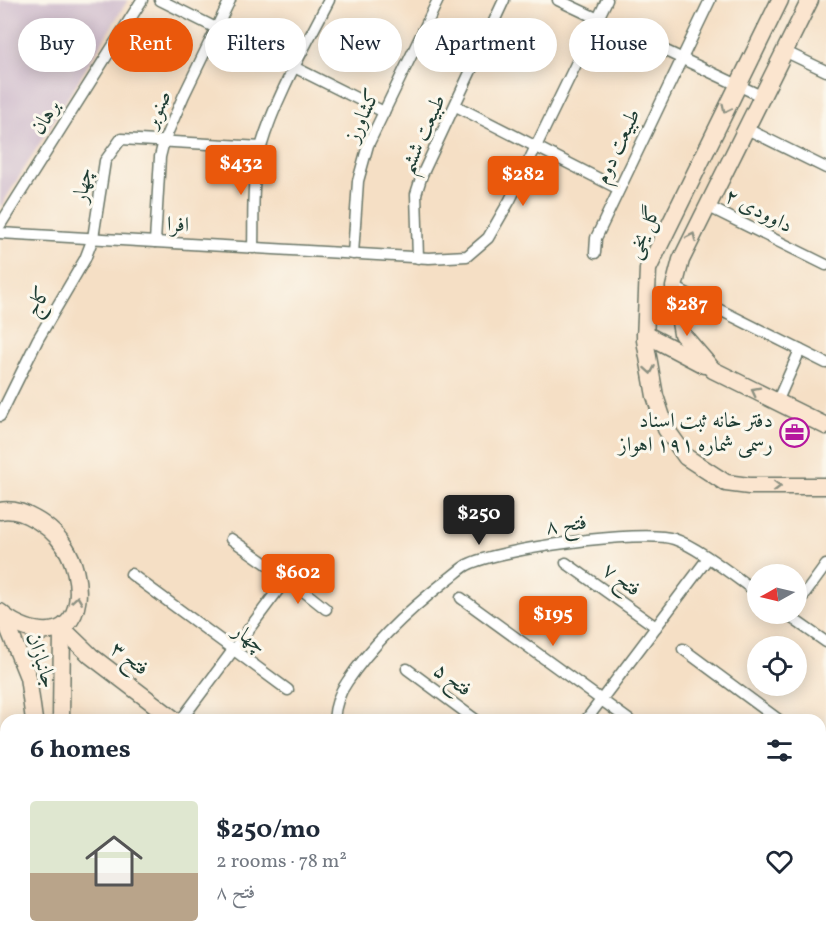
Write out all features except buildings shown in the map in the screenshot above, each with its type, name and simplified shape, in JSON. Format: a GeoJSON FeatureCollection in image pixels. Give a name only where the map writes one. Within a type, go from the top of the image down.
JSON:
{"type":"FeatureCollection","features":[{"type":"Feature","properties":{"kind":"street","name":"برهان"},"geometry":{"type":"LineString","coordinates":[[0,225],[142,0]]}},
{"type":"Feature","properties":{"kind":"street"},"geometry":{"type":"LineString","coordinates":[[160,0],[205,21]]}},
{"type":"Feature","properties":{"kind":"street","name":"صنوبر"},"geometry":{"type":"LineString","coordinates":[[221,18],[230,0]]}},
{"type":"Feature","properties":{"kind":"street"},"geometry":{"type":"LineString","coordinates":[[306,45],[329,0]]}},
{"type":"Feature","properties":{"kind":"street","name":"کشاورز"},"geometry":{"type":"LineString","coordinates":[[353,254],[358,181],[368,145],[438,0]]}},
{"type":"Feature","properties":{"kind":"street","name":"طبیعت ششم"},"geometry":{"type":"LineString","coordinates":[[418,258],[416,194],[422,175],[504,0]]}},
{"type":"Feature","properties":{"kind":"street"},"geometry":{"type":"LineString","coordinates":[[558,0],[596,18]]}},
{"type":"Feature","properties":{"kind":"street","name":"افرا"},"geometry":{"type":"LineString","coordinates":[[598,18],[607,0]]}},
{"type":"Feature","properties":{"kind":"street","name":"طبیعت دوم"},"geometry":{"type":"LineString","coordinates":[[595,253],[596,238],[710,0]]}},
{"type":"Feature","properties":{"kind":"street","name":"گل یخی"},"geometry":{"type":"LineString","coordinates":[[780,0],[648,269],[645,334],[655,396],[666,429],[686,457],[726,483],[749,486],[826,486]]}},
{"type":"Feature","properties":{"kind":"street"},"geometry":{"type":"LineString","coordinates":[[712,370],[682,334],[674,287],[681,260],[810,0]]}},
{"type":"Feature","properties":{"kind":"street"},"geometry":{"type":"LineString","coordinates":[[784,51],[826,71]]}},
{"type":"Feature","properties":{"kind":"street","name":"صنوبر"},"geometry":{"type":"LineString","coordinates":[[155,242],[160,157],[164,141],[205,52]]}},
{"type":"Feature","properties":{"kind":"street"},"geometry":{"type":"LineString","coordinates":[[669,52],[761,96]]}},
{"type":"Feature","properties":{"kind":"street"},"geometry":{"type":"LineString","coordinates":[[253,248],[256,174],[261,147],[293,72]]}},
{"type":"Feature","properties":{"kind":"street"},"geometry":{"type":"LineString","coordinates":[[305,72],[384,112]]}},
{"type":"Feature","properties":{"kind":"street","name":"افرا"},"geometry":{"type":"LineString","coordinates":[[0,233],[418,258],[467,256],[488,238],[510,200],[572,72]]}},
{"type":"Feature","properties":{"kind":"street"},"geometry":{"type":"LineString","coordinates":[[456,106],[619,189]]}},
{"type":"Feature","properties":{"kind":"street"},"geometry":{"type":"LineString","coordinates":[[745,128],[826,168]]}},
{"type":"Feature","properties":{"kind":"street","name":"چهار"},"geometry":{"type":"LineString","coordinates":[[93,238],[105,161],[121,139],[261,147]]}},
{"type":"Feature","properties":{"kind":"street","name":"داوودی ۲"},"geometry":{"type":"LineString","coordinates":[[707,206],[826,265]]}},
{"type":"Feature","properties":{"kind":"street","name":"کاج"},"geometry":{"type":"LineString","coordinates":[[0,416],[38,339],[85,260],[93,238]]}},
{"type":"Feature","properties":{"kind":"street"},"geometry":{"type":"LineString","coordinates":[[674,287],[826,363]]}},
{"type":"Feature","properties":{"kind":"street"},"geometry":{"type":"LineString","coordinates":[[645,334],[826,426]]}},
{"type":"Feature","properties":{"kind":"street"},"geometry":{"type":"LineString","coordinates":[[777,402],[800,350]]}},
{"type":"Feature","properties":{"kind":"street"},"geometry":{"type":"LineString","coordinates":[[1,510],[21,512],[51,530],[65,547],[74,567],[79,592],[75,613],[62,628],[50,631],[35,630],[1,613]]}},
{"type":"Feature","properties":{"kind":"street","name":"فتح ۸"},"geometry":{"type":"LineString","coordinates":[[334,714],[345,683],[368,655],[404,618],[468,564],[506,553],[595,539],[660,536],[674,539],[708,558],[747,585]]}},
{"type":"Feature","properties":{"kind":"street"},"geometry":{"type":"LineString","coordinates":[[231,539],[287,578],[326,609]]}},
{"type":"Feature","properties":{"kind":"street"},"geometry":{"type":"LineString","coordinates":[[590,714],[708,558]]}},
{"type":"Feature","properties":{"kind":"street","name":"فتح ۷"},"geometry":{"type":"LineString","coordinates":[[566,563],[656,627]]}},
{"type":"Feature","properties":{"kind":"street"},"geometry":{"type":"LineString","coordinates":[[807,591],[826,565]]}},
{"type":"Feature","properties":{"kind":"street","name":"چهار"},"geometry":{"type":"LineString","coordinates":[[131,574],[288,690]]}},
{"type":"Feature","properties":{"kind":"street"},"geometry":{"type":"LineString","coordinates":[[185,714],[287,578]]}},
{"type":"Feature","properties":{"kind":"street"},"geometry":{"type":"LineString","coordinates":[[461,598],[621,714]]}},
{"type":"Feature","properties":{"kind":"street","name":"جانبازان"},"geometry":{"type":"LineString","coordinates":[[1,613],[28,677],[33,714]]}},
{"type":"Feature","properties":{"kind":"street"},"geometry":{"type":"LineString","coordinates":[[802,624],[826,642]]}},
{"type":"Feature","properties":{"kind":"street","name":"جانبازان"},"geometry":{"type":"LineString","coordinates":[[61,714],[62,628]]}},
{"type":"Feature","properties":{"kind":"street","name":"فتح ۳"},"geometry":{"type":"LineString","coordinates":[[62,628],[91,656],[167,714]]}},
{"type":"Feature","properties":{"kind":"street"},"geometry":{"type":"LineString","coordinates":[[683,649],[771,714]]}},
{"type":"Feature","properties":{"kind":"street","name":"فتح ۵"},"geometry":{"type":"LineString","coordinates":[[407,669],[468,714]]}},
{"type":"Feature","properties":{"kind":"shaded area"},"geometry":{"type":"Polygon","coordinates":[[[0,0],[128,0],[117,18],[108,18],[108,32],[96,52],[96,18],[18,18],[18,72],[84,72],[0,208],[0,0]]]}},
{"type":"Feature","properties":{"kind":"place","name":"دفتر خانه ثبت اسناد رسمی شماره ۱۹۱ اهواز"},"geometry":{"type":"Point","coordinates":[794,432]}}]}
